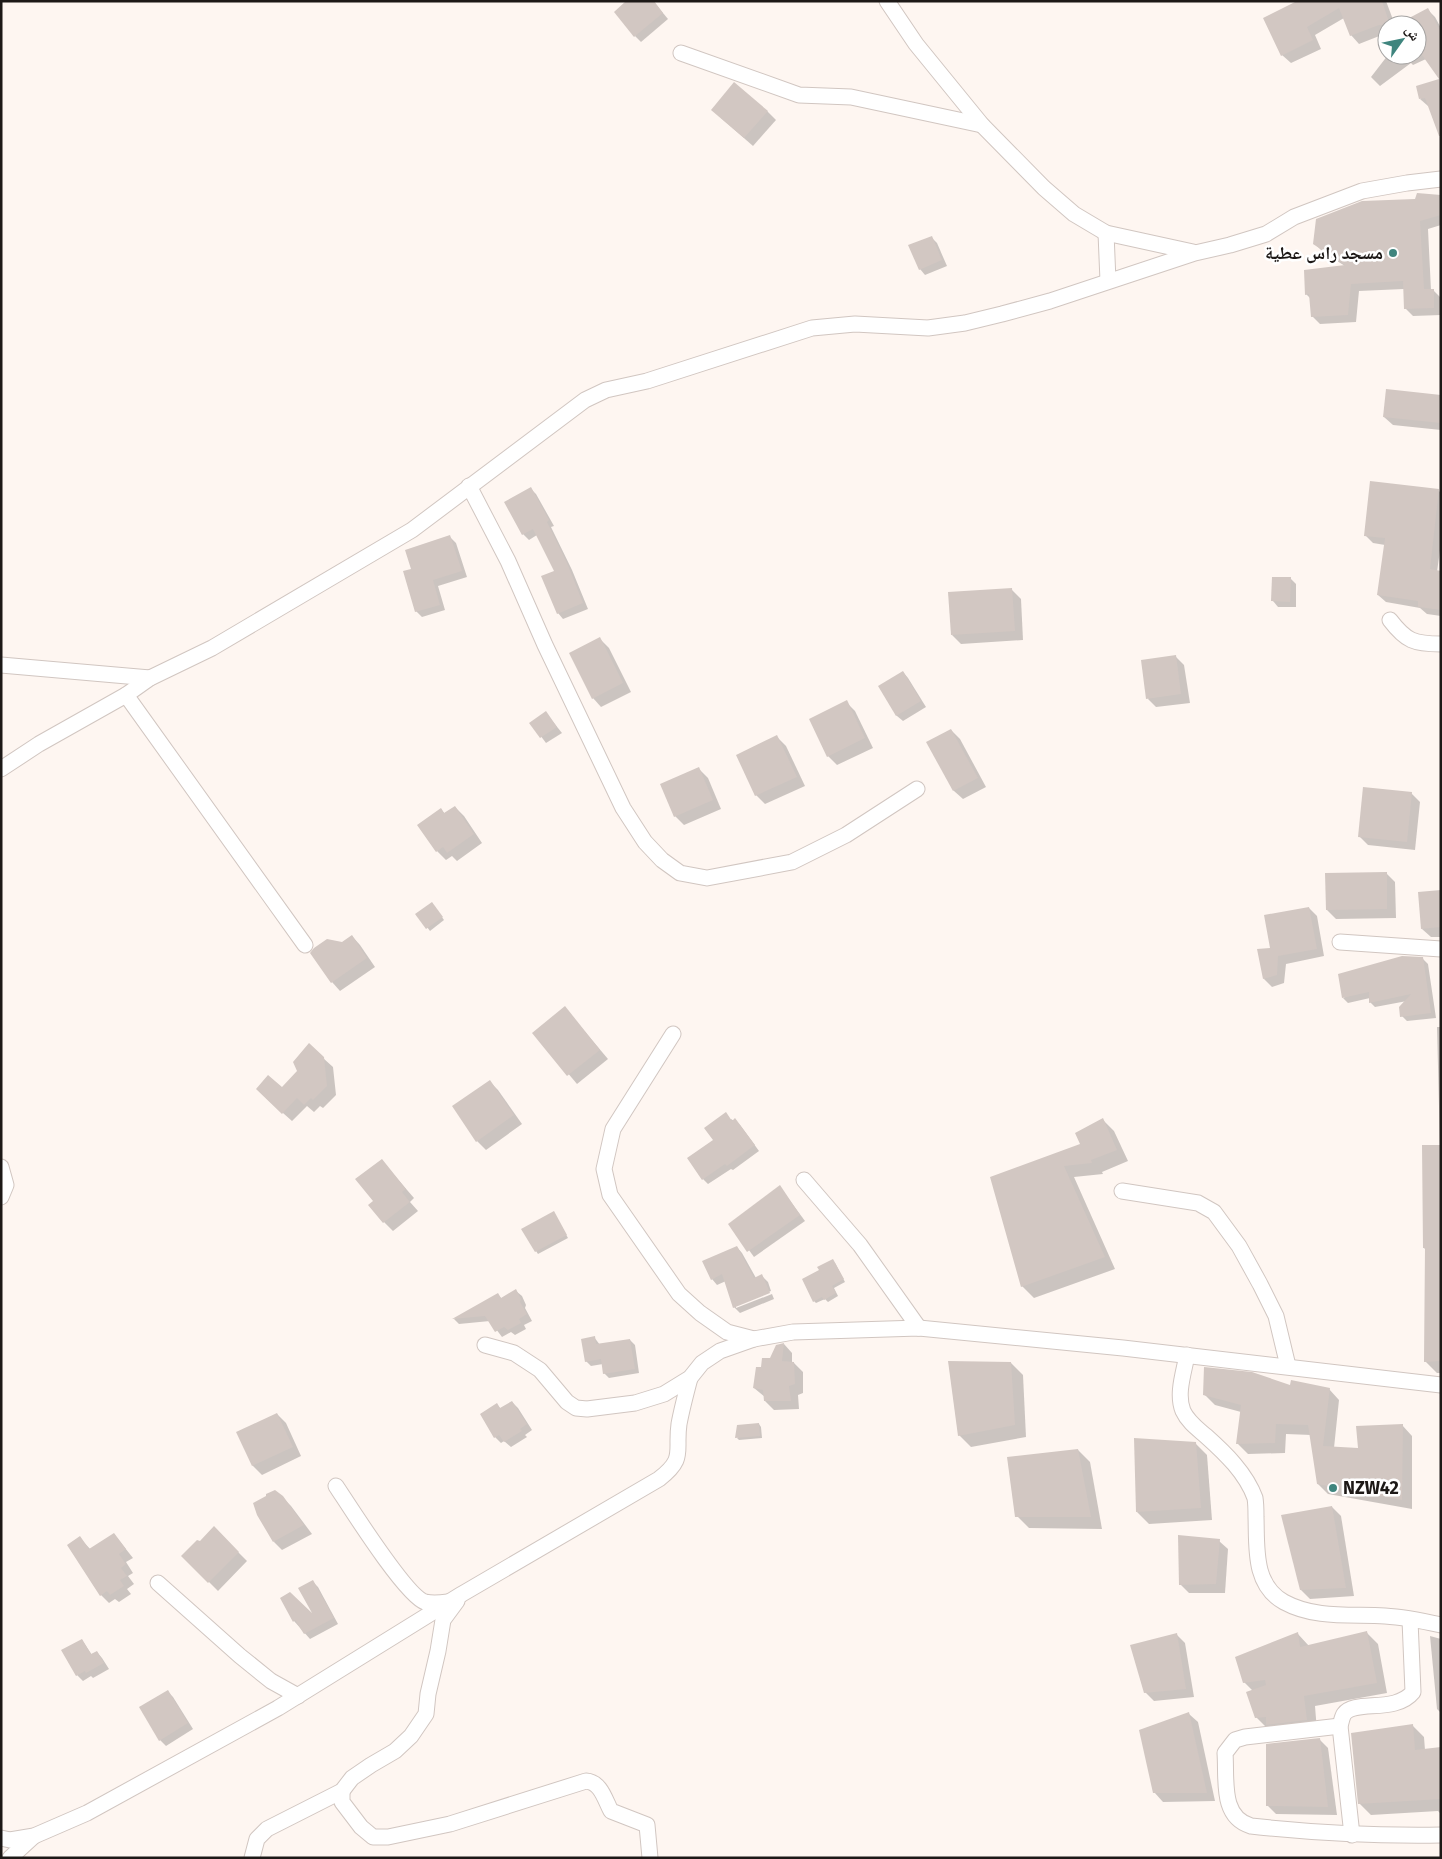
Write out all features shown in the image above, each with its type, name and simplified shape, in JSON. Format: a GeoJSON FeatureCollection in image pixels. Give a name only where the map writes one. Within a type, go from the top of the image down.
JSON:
{"type":"FeatureCollection","features":[{"type":"Feature","properties":{"kind":"street"},"geometry":{"type":"LineString","coordinates":[[887,1],[916,44],[982,126],[1044,188],[1066,207],[1106,233],[1195,252]]}},
{"type":"Feature","properties":{"kind":"street"},"geometry":{"type":"LineString","coordinates":[[681,53],[799,95],[852,97],[982,126]]}},
{"type":"Feature","properties":{"kind":"street"},"geometry":{"type":"LineString","coordinates":[[1,769],[39,744],[126,695],[150,678],[212,648],[412,530],[585,400],[606,390],[647,381],[812,328],[855,324],[928,328],[965,322],[1050,301],[1195,252],[1230,245],[1266,234],[1294,217],[1362,191],[1407,183],[1441,180]]}},
{"type":"Feature","properties":{"kind":"street"},"geometry":{"type":"LineString","coordinates":[[1106,233],[1108,281]]}},
{"type":"Feature","properties":{"kind":"street"},"geometry":{"type":"LineString","coordinates":[[470,486],[508,561],[545,645],[623,808],[646,842],[662,860],[680,873],[707,878],[792,862],[846,835],[917,789]]}},
{"type":"Feature","properties":{"kind":"street"},"geometry":{"type":"LineString","coordinates":[[1390,620],[1399,632],[1410,641],[1423,644],[1441,644]]}},
{"type":"Feature","properties":{"kind":"street"},"geometry":{"type":"LineString","coordinates":[[1,665],[150,678]]}},
{"type":"Feature","properties":{"kind":"street"},"geometry":{"type":"LineString","coordinates":[[126,695],[305,946]]}},
{"type":"Feature","properties":{"kind":"street"},"geometry":{"type":"LineString","coordinates":[[1340,942],[1441,949]]}},
{"type":"Feature","properties":{"kind":"street"},"geometry":{"type":"LineString","coordinates":[[673,1034],[613,1128],[604,1169],[610,1196],[679,1294],[700,1314],[727,1332],[754,1339]]}},
{"type":"Feature","properties":{"kind":"street"},"geometry":{"type":"LineString","coordinates":[[1,1167],[6,1185],[1,1197]]}},
{"type":"Feature","properties":{"kind":"street"},"geometry":{"type":"LineString","coordinates":[[804,1180],[860,1246],[919,1328]]}},
{"type":"Feature","properties":{"kind":"street"},"geometry":{"type":"LineString","coordinates":[[1122,1191],[1198,1203],[1214,1212],[1239,1246],[1276,1316],[1288,1366]]}},
{"type":"Feature","properties":{"kind":"street"},"geometry":{"type":"LineString","coordinates":[[485,1345],[514,1353],[540,1370],[567,1402],[576,1408],[587,1409],[634,1403],[664,1394],[690,1378],[702,1363],[720,1351],[754,1339],[794,1332],[919,1328],[1288,1366],[1441,1385]]}},
{"type":"Feature","properties":{"kind":"street"},"geometry":{"type":"LineString","coordinates":[[1187,1355],[1180,1394],[1183,1411],[1191,1423],[1233,1463],[1248,1483],[1255,1500],[1258,1562],[1262,1579],[1271,1592],[1283,1602],[1303,1610],[1335,1615],[1387,1616],[1441,1625]]}},
{"type":"Feature","properties":{"kind":"street"},"geometry":{"type":"LineString","coordinates":[[1,1838],[10,1840],[34,1836],[87,1813],[298,1696],[456,1598],[659,1479],[672,1468],[678,1452],[679,1425],[690,1378]]}},
{"type":"Feature","properties":{"kind":"street"},"geometry":{"type":"LineString","coordinates":[[336,1486],[414,1595],[425,1602],[456,1598]]}},
{"type":"Feature","properties":{"kind":"street"},"geometry":{"type":"LineString","coordinates":[[158,1583],[240,1656],[271,1681],[298,1696]]}},
{"type":"Feature","properties":{"kind":"street"},"geometry":{"type":"LineString","coordinates":[[252,1858],[258,1839],[267,1829],[342,1791],[352,1778],[395,1752],[411,1736],[426,1714],[428,1694],[443,1620],[456,1598]]}},
{"type":"Feature","properties":{"kind":"street"},"geometry":{"type":"LineString","coordinates":[[1352,1835],[1340,1726],[1344,1715],[1351,1709],[1398,1704],[1407,1699],[1412,1692],[1410,1620]]}},
{"type":"Feature","properties":{"kind":"street"},"geometry":{"type":"LineString","coordinates":[[1340,1726],[1235,1740],[1225,1753],[1228,1806],[1234,1816],[1243,1824],[1251,1826],[1309,1832],[1352,1835],[1441,1835]]}},
{"type":"Feature","properties":{"kind":"street"},"geometry":{"type":"LineString","coordinates":[[342,1791],[342,1802],[361,1827],[372,1837],[388,1837],[450,1824],[586,1781],[593,1782],[598,1786],[611,1812],[646,1825],[650,1858]]}},
{"type":"Feature","properties":{"kind":"street"},"geometry":{"type":"LineString","coordinates":[[10,1858],[34,1836]]}},
{"type":"Feature","properties":{"kind":"building"},"geometry":{"type":"Polygon","coordinates":[[[626,1],[654,1],[663,13],[634,37],[614,12],[626,1]]]}},
{"type":"Feature","properties":{"kind":"building"},"geometry":{"type":"Polygon","coordinates":[[[1297,1],[1382,1],[1387,15],[1377,15],[1377,26],[1350,36],[1339,8],[1307,27],[1313,40],[1281,56],[1263,18],[1297,1]]]}},
{"type":"Feature","properties":{"kind":"building"},"geometry":{"type":"Polygon","coordinates":[[[1428,8],[1441,32],[1441,136],[1439,136],[1425,98],[1419,99],[1416,86],[1439,79],[1427,62],[1427,15],[1415,15],[1428,8]]]}},
{"type":"Feature","properties":{"kind":"building"},"geometry":{"type":"Polygon","coordinates":[[[734,82],[768,111],[744,138],[711,110],[734,82]]]}},
{"type":"Feature","properties":{"kind":"building"},"geometry":{"type":"Polygon","coordinates":[[[1417,193],[1441,195],[1441,215],[1420,221],[1424,289],[1434,289],[1434,308],[1404,309],[1403,281],[1351,284],[1348,315],[1311,317],[1309,294],[1305,295],[1304,270],[1345,265],[1313,244],[1316,219],[1362,201],[1415,199],[1417,193]]]}},
{"type":"Feature","properties":{"kind":"building"},"geometry":{"type":"Polygon","coordinates":[[[932,236],[942,260],[919,270],[908,245],[932,236]]]}},
{"type":"Feature","properties":{"kind":"building"},"geometry":{"type":"Polygon","coordinates":[[[1386,389],[1441,395],[1441,423],[1383,417],[1386,389]]]}},
{"type":"Feature","properties":{"kind":"building"},"geometry":{"type":"Polygon","coordinates":[[[1370,481],[1439,489],[1430,569],[1441,571],[1441,610],[1418,607],[1418,601],[1377,595],[1385,538],[1364,536],[1370,481]]]}},
{"type":"Feature","properties":{"kind":"building"},"geometry":{"type":"Polygon","coordinates":[[[531,487],[549,520],[547,522],[567,563],[583,603],[557,614],[541,576],[554,571],[533,529],[522,535],[504,502],[531,487]]]}},
{"type":"Feature","properties":{"kind":"building"},"geometry":{"type":"Polygon","coordinates":[[[450,535],[462,571],[433,580],[440,605],[415,612],[403,571],[411,569],[405,550],[450,535]]]}},
{"type":"Feature","properties":{"kind":"building"},"geometry":{"type":"Polygon","coordinates":[[[1272,577],[1291,577],[1290,602],[1271,601],[1272,577]]]}},
{"type":"Feature","properties":{"kind":"building"},"geometry":{"type":"Polygon","coordinates":[[[1012,588],[1015,631],[951,635],[948,592],[1012,588]]]}},
{"type":"Feature","properties":{"kind":"building"},"geometry":{"type":"Polygon","coordinates":[[[600,637],[623,683],[592,699],[569,653],[600,637]]]}},
{"type":"Feature","properties":{"kind":"building"},"geometry":{"type":"Polygon","coordinates":[[[1176,655],[1181,694],[1146,699],[1141,660],[1176,655]]]}},
{"type":"Feature","properties":{"kind":"building"},"geometry":{"type":"Polygon","coordinates":[[[903,671],[921,701],[896,716],[878,686],[903,671]]]}},
{"type":"Feature","properties":{"kind":"building"},"geometry":{"type":"Polygon","coordinates":[[[847,700],[865,738],[827,757],[809,719],[847,700]]]}},
{"type":"Feature","properties":{"kind":"building"},"geometry":{"type":"Polygon","coordinates":[[[546,711],[557,727],[540,738],[529,723],[546,711]]]}},
{"type":"Feature","properties":{"kind":"building"},"geometry":{"type":"Polygon","coordinates":[[[951,729],[978,778],[953,791],[926,742],[951,729]]]}},
{"type":"Feature","properties":{"kind":"building"},"geometry":{"type":"Polygon","coordinates":[[[777,735],[797,777],[755,796],[736,755],[777,735]]]}},
{"type":"Feature","properties":{"kind":"building"},"geometry":{"type":"Polygon","coordinates":[[[699,767],[713,800],[674,817],[660,784],[699,767]]]}},
{"type":"Feature","properties":{"kind":"building"},"geometry":{"type":"Polygon","coordinates":[[[1363,787],[1412,792],[1407,842],[1358,837],[1363,787]]]}},
{"type":"Feature","properties":{"kind":"building"},"geometry":{"type":"Polygon","coordinates":[[[455,806],[474,834],[447,853],[443,847],[436,852],[417,825],[441,808],[444,813],[455,806]]]}},
{"type":"Feature","properties":{"kind":"building"},"geometry":{"type":"Polygon","coordinates":[[[1387,872],[1387,909],[1326,910],[1325,873],[1387,872]]]}},
{"type":"Feature","properties":{"kind":"building"},"geometry":{"type":"Polygon","coordinates":[[[1441,890],[1441,927],[1421,929],[1418,892],[1441,890]]]}},
{"type":"Feature","properties":{"kind":"building"},"geometry":{"type":"Polygon","coordinates":[[[432,902],[443,917],[426,929],[415,914],[432,902]]]}},
{"type":"Feature","properties":{"kind":"building"},"geometry":{"type":"Polygon","coordinates":[[[1309,907],[1317,949],[1278,956],[1277,975],[1263,979],[1257,949],[1270,948],[1264,915],[1309,907]]]}},
{"type":"Feature","properties":{"kind":"building"},"geometry":{"type":"Polygon","coordinates":[[[352,935],[367,958],[331,983],[310,953],[327,939],[342,942],[352,935]]]}},
{"type":"Feature","properties":{"kind":"building"},"geometry":{"type":"Polygon","coordinates":[[[1402,956],[1423,957],[1431,1013],[1400,1017],[1399,1007],[1411,994],[1369,1003],[1369,992],[1342,998],[1338,974],[1402,956]]]}},
{"type":"Feature","properties":{"kind":"building"},"geometry":{"type":"Polygon","coordinates":[[[565,1006],[600,1050],[567,1076],[532,1033],[565,1006]]]}},
{"type":"Feature","properties":{"kind":"building"},"geometry":{"type":"Polygon","coordinates":[[[309,1043],[324,1057],[327,1086],[313,1100],[311,1098],[304,1105],[297,1098],[282,1114],[256,1089],[268,1075],[282,1087],[297,1071],[293,1062],[309,1043]]]}},
{"type":"Feature","properties":{"kind":"building"},"geometry":{"type":"Polygon","coordinates":[[[490,1080],[514,1115],[476,1142],[452,1106],[490,1080]]]}},
{"type":"Feature","properties":{"kind":"building"},"geometry":{"type":"Polygon","coordinates":[[[726,1112],[732,1121],[735,1118],[755,1145],[727,1166],[725,1164],[702,1180],[687,1158],[713,1140],[704,1128],[726,1112]]]}},
{"type":"Feature","properties":{"kind":"building"},"geometry":{"type":"Polygon","coordinates":[[[1103,1118],[1117,1150],[1091,1160],[1092,1163],[1064,1166],[1105,1257],[1021,1287],[990,1177],[1080,1144],[1075,1133],[1103,1118]]]}},
{"type":"Feature","properties":{"kind":"building"},"geometry":{"type":"Polygon","coordinates":[[[1422,1145],[1441,1145],[1441,1361],[1424,1362],[1425,1248],[1423,1248],[1422,1145]]]}},
{"type":"Feature","properties":{"kind":"building"},"geometry":{"type":"Polygon","coordinates":[[[382,1159],[406,1189],[402,1192],[410,1202],[383,1223],[368,1205],[373,1201],[355,1179],[382,1159]]]}},
{"type":"Feature","properties":{"kind":"building"},"geometry":{"type":"Polygon","coordinates":[[[780,1185],[800,1215],[747,1252],[728,1224],[780,1185]]]}},
{"type":"Feature","properties":{"kind":"building"},"geometry":{"type":"Polygon","coordinates":[[[554,1211],[567,1235],[535,1252],[521,1229],[554,1211]]]}},
{"type":"Feature","properties":{"kind":"building"},"geometry":{"type":"Polygon","coordinates":[[[737,1246],[754,1278],[762,1274],[770,1293],[733,1308],[722,1274],[711,1280],[702,1261],[737,1246]]]}},
{"type":"Feature","properties":{"kind":"building"},"geometry":{"type":"Polygon","coordinates":[[[833,1259],[844,1279],[832,1286],[836,1293],[824,1300],[822,1297],[813,1302],[802,1279],[819,1270],[817,1267],[833,1259]]]}},
{"type":"Feature","properties":{"kind":"building"},"geometry":{"type":"Polygon","coordinates":[[[516,1289],[521,1299],[520,1302],[527,1314],[519,1319],[521,1323],[508,1330],[504,1327],[495,1332],[485,1316],[452,1319],[498,1293],[501,1298],[516,1289]]]}},
{"type":"Feature","properties":{"kind":"building"},"geometry":{"type":"Polygon","coordinates":[[[595,1336],[596,1344],[630,1339],[635,1369],[603,1374],[601,1359],[585,1362],[581,1339],[595,1336]]]}},
{"type":"Feature","properties":{"kind":"building"},"geometry":{"type":"Polygon","coordinates":[[[784,1343],[782,1361],[794,1362],[795,1384],[789,1386],[791,1401],[764,1401],[763,1390],[753,1388],[756,1367],[761,1367],[762,1358],[770,1358],[776,1345],[784,1343]]]}},
{"type":"Feature","properties":{"kind":"building"},"geometry":{"type":"Polygon","coordinates":[[[948,1361],[1011,1362],[1015,1425],[958,1436],[948,1361]]]}},
{"type":"Feature","properties":{"kind":"building"},"geometry":{"type":"Polygon","coordinates":[[[1204,1367],[1252,1372],[1290,1385],[1291,1380],[1330,1388],[1323,1446],[1358,1448],[1356,1426],[1403,1424],[1402,1500],[1317,1484],[1308,1425],[1276,1424],[1275,1443],[1236,1444],[1241,1405],[1203,1395],[1204,1367]]]}},
{"type":"Feature","properties":{"kind":"building"},"geometry":{"type":"Polygon","coordinates":[[[512,1401],[527,1424],[520,1429],[522,1431],[504,1442],[499,1435],[494,1438],[480,1414],[497,1403],[500,1408],[512,1401]]]}},
{"type":"Feature","properties":{"kind":"building"},"geometry":{"type":"Polygon","coordinates":[[[277,1413],[293,1447],[252,1466],[236,1432],[277,1413]]]}},
{"type":"Feature","properties":{"kind":"building"},"geometry":{"type":"Polygon","coordinates":[[[759,1423],[760,1436],[735,1438],[737,1425],[759,1423]]]}},
{"type":"Feature","properties":{"kind":"building"},"geometry":{"type":"Polygon","coordinates":[[[1134,1438],[1196,1442],[1201,1508],[1136,1512],[1134,1438]]]}},
{"type":"Feature","properties":{"kind":"building"},"geometry":{"type":"Polygon","coordinates":[[[1078,1449],[1091,1517],[1015,1517],[1007,1457],[1078,1449]]]}},
{"type":"Feature","properties":{"kind":"building"},"geometry":{"type":"Polygon","coordinates":[[[275,1490],[283,1496],[304,1525],[273,1542],[257,1515],[253,1503],[275,1490]]]}},
{"type":"Feature","properties":{"kind":"building"},"geometry":{"type":"Polygon","coordinates":[[[1332,1506],[1346,1588],[1300,1590],[1281,1515],[1332,1506]]]}},
{"type":"Feature","properties":{"kind":"building"},"geometry":{"type":"Polygon","coordinates":[[[214,1526],[239,1552],[208,1583],[181,1556],[197,1540],[200,1541],[214,1526]]]}},
{"type":"Feature","properties":{"kind":"building"},"geometry":{"type":"Polygon","coordinates":[[[114,1533],[126,1549],[119,1554],[126,1564],[121,1568],[127,1576],[120,1580],[124,1586],[110,1595],[107,1591],[100,1596],[67,1545],[80,1536],[89,1549],[114,1533]]]}},
{"type":"Feature","properties":{"kind":"building"},"geometry":{"type":"Polygon","coordinates":[[[1178,1535],[1220,1539],[1216,1584],[1179,1585],[1178,1535]]]}},
{"type":"Feature","properties":{"kind":"building"},"geometry":{"type":"Polygon","coordinates":[[[313,1580],[334,1618],[304,1634],[295,1620],[293,1622],[280,1598],[290,1592],[312,1613],[298,1588],[313,1580]]]}},
{"type":"Feature","properties":{"kind":"building"},"geometry":{"type":"Polygon","coordinates":[[[1367,1631],[1377,1683],[1304,1696],[1307,1720],[1266,1725],[1266,1717],[1255,1718],[1246,1692],[1266,1685],[1265,1680],[1243,1683],[1235,1657],[1298,1632],[1300,1647],[1367,1631]]]}},
{"type":"Feature","properties":{"kind":"building"},"geometry":{"type":"Polygon","coordinates":[[[1177,1633],[1186,1689],[1144,1693],[1130,1645],[1177,1633]]]}},
{"type":"Feature","properties":{"kind":"building"},"geometry":{"type":"Polygon","coordinates":[[[82,1639],[91,1654],[97,1651],[104,1663],[76,1676],[61,1650],[82,1639]]]}},
{"type":"Feature","properties":{"kind":"building"},"geometry":{"type":"Polygon","coordinates":[[[168,1690],[188,1723],[159,1741],[139,1707],[168,1690]]]}},
{"type":"Feature","properties":{"kind":"building"},"geometry":{"type":"Polygon","coordinates":[[[1189,1712],[1207,1793],[1153,1793],[1139,1730],[1189,1712]]]}},
{"type":"Feature","properties":{"kind":"building"},"geometry":{"type":"Polygon","coordinates":[[[1413,1724],[1415,1750],[1441,1747],[1441,1799],[1358,1804],[1351,1733],[1413,1724]]]}},
{"type":"Feature","properties":{"kind":"building"},"geometry":{"type":"Polygon","coordinates":[[[1320,1738],[1328,1807],[1266,1806],[1266,1744],[1320,1738]]]}},
{"type":"Feature","properties":{"kind":"place","name":"مسجد راس عطية"},"geometry":{"type":"Point","coordinates":[1393,253]}},
{"type":"Feature","properties":{"kind":"place","name":"NZW42"},"geometry":{"type":"Point","coordinates":[1333,1488]}}]}
